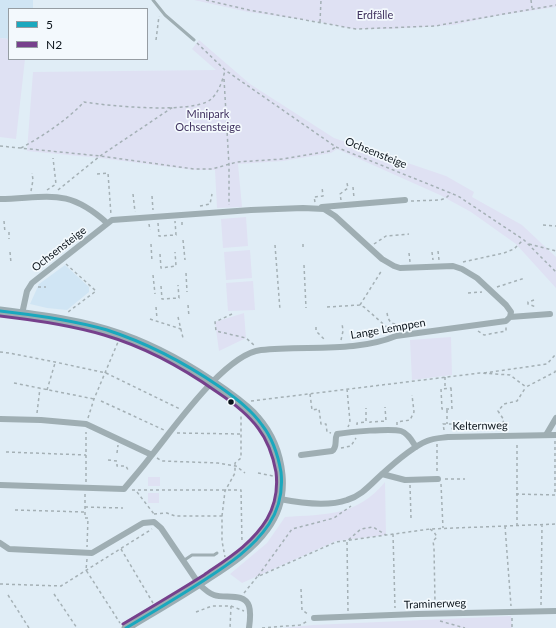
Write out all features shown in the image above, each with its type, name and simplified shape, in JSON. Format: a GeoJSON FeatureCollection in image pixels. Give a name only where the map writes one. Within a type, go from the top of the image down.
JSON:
{"type":"FeatureCollection","features":[{"type":"Feature","properties":{"kind":"street"},"geometry":{"type":"LineString","coordinates":[[0,199],[49,196],[65,198],[81,204],[107,223]]}},
{"type":"Feature","properties":{"kind":"street","name":"Ochsensteige"},"geometry":{"type":"LineString","coordinates":[[22,314],[27,291],[32,283],[107,223],[117,219],[317,208],[405,200]]}},
{"type":"Feature","properties":{"kind":"street"},"geometry":{"type":"LineString","coordinates":[[317,208],[324,209],[335,216],[382,259],[394,266],[400,268],[453,266],[469,273],[491,290],[506,305],[511,312],[508,319]]}},
{"type":"Feature","properties":{"kind":"street"},"geometry":{"type":"LineString","coordinates":[[0,311],[75,322],[108,331],[144,344],[178,360],[241,402],[258,418],[271,438],[279,460],[281,478],[280,499],[277,512],[267,528],[260,537],[227,565],[199,584],[126,628]]}},
{"type":"Feature","properties":{"kind":"street","name":"Lange Lemppen"},"geometry":{"type":"LineString","coordinates":[[124,489],[152,456],[169,432],[213,382],[234,362],[251,353],[259,350],[356,345],[381,342],[396,336],[550,314]]}},
{"type":"Feature","properties":{"kind":"street"},"geometry":{"type":"LineString","coordinates":[[546,435],[556,418]]}},
{"type":"Feature","properties":{"kind":"street"},"geometry":{"type":"LineString","coordinates":[[0,419],[44,420],[86,424],[152,456]]}},
{"type":"Feature","properties":{"kind":"street"},"geometry":{"type":"LineString","coordinates":[[301,455],[328,453],[335,449],[335,438],[337,434],[371,431],[396,431],[405,434],[416,447]]}},
{"type":"Feature","properties":{"kind":"street","name":"Kelternweg"},"geometry":{"type":"LineString","coordinates":[[280,499],[301,503],[334,503],[346,501],[364,491],[382,474],[416,447],[436,438],[556,435]]}},
{"type":"Feature","properties":{"kind":"street"},"geometry":{"type":"LineString","coordinates":[[382,474],[405,480],[438,479]]}},
{"type":"Feature","properties":{"kind":"street"},"geometry":{"type":"LineString","coordinates":[[0,485],[124,489]]}},
{"type":"Feature","properties":{"kind":"street"},"geometry":{"type":"LineString","coordinates":[[0,543],[9,549],[92,552],[143,523],[154,522],[205,590],[216,596],[240,597],[246,601],[250,606],[249,628]]}},
{"type":"Feature","properties":{"kind":"street","name":"Traminerweg"},"geometry":{"type":"LineString","coordinates":[[314,618],[442,613],[556,611]]}},
{"type":"Feature","properties":{"kind":"lane"},"geometry":{"type":"LineString","coordinates":[[153,0],[159,8],[194,40]]}},
{"type":"Feature","properties":{"kind":"lane"},"geometry":{"type":"LineString","coordinates":[[183,561],[192,555],[214,555],[218,553]]}},
{"type":"Feature","properties":{"kind":"path"},"geometry":{"type":"LineString","coordinates":[[206,0],[249,10],[356,29],[428,27],[556,5]]}},
{"type":"Feature","properties":{"kind":"path"},"geometry":{"type":"LineString","coordinates":[[320,22],[321,0]]}},
{"type":"Feature","properties":{"kind":"path"},"geometry":{"type":"LineString","coordinates":[[531,0],[532,9]]}},
{"type":"Feature","properties":{"kind":"path"},"geometry":{"type":"LineString","coordinates":[[156,40],[159,8]]}},
{"type":"Feature","properties":{"kind":"path","name":"Ochsensteige"},"geometry":{"type":"LineString","coordinates":[[194,40],[225,70],[336,147],[458,196],[524,240],[556,272]]}},
{"type":"Feature","properties":{"kind":"path"},"geometry":{"type":"LineString","coordinates":[[225,70],[224,77],[229,165],[229,212]]}},
{"type":"Feature","properties":{"kind":"path"},"geometry":{"type":"LineString","coordinates":[[20,148],[36,140],[72,115],[84,102],[117,107],[173,107],[200,105],[208,102],[213,97],[224,77]]}},
{"type":"Feature","properties":{"kind":"path"},"geometry":{"type":"LineString","coordinates":[[53,158],[56,184],[47,190],[49,196],[100,156],[173,107]]}},
{"type":"Feature","properties":{"kind":"path"},"geometry":{"type":"LineString","coordinates":[[0,146],[100,156],[194,169],[212,169],[237,162],[283,159],[330,151],[336,147]]}},
{"type":"Feature","properties":{"kind":"path"},"geometry":{"type":"LineString","coordinates":[[31,188],[33,180],[32,173]]}},
{"type":"Feature","properties":{"kind":"path"},"geometry":{"type":"LineString","coordinates":[[97,174],[108,173],[111,210]]}},
{"type":"Feature","properties":{"kind":"path"},"geometry":{"type":"LineString","coordinates":[[341,198],[340,194],[348,188],[347,183]]}},
{"type":"Feature","properties":{"kind":"path"},"geometry":{"type":"LineString","coordinates":[[317,208],[314,197],[323,196],[322,187]]}},
{"type":"Feature","properties":{"kind":"path"},"geometry":{"type":"LineString","coordinates":[[353,187],[354,197]]}},
{"type":"Feature","properties":{"kind":"path"},"geometry":{"type":"LineString","coordinates":[[405,200],[440,200],[446,198],[451,193]]}},
{"type":"Feature","properties":{"kind":"path"},"geometry":{"type":"LineString","coordinates":[[133,194],[134,210]]}},
{"type":"Feature","properties":{"kind":"path"},"geometry":{"type":"LineString","coordinates":[[200,206],[210,204],[212,194]]}},
{"type":"Feature","properties":{"kind":"path"},"geometry":{"type":"LineString","coordinates":[[152,196],[152,210]]}},
{"type":"Feature","properties":{"kind":"path"},"geometry":{"type":"LineString","coordinates":[[158,217],[159,236],[164,236],[176,235],[175,216]]}},
{"type":"Feature","properties":{"kind":"path"},"geometry":{"type":"LineString","coordinates":[[4,221],[5,233]]}},
{"type":"Feature","properties":{"kind":"path"},"geometry":{"type":"LineString","coordinates":[[543,225],[556,226]]}},
{"type":"Feature","properties":{"kind":"path"},"geometry":{"type":"LineString","coordinates":[[9,232],[9,239]]}},
{"type":"Feature","properties":{"kind":"path"},"geometry":{"type":"LineString","coordinates":[[377,241],[386,236],[409,234]]}},
{"type":"Feature","properties":{"kind":"path"},"geometry":{"type":"LineString","coordinates":[[183,240],[185,260]]}},
{"type":"Feature","properties":{"kind":"path"},"geometry":{"type":"LineString","coordinates":[[453,266],[463,262],[504,253],[514,249],[524,240]]}},
{"type":"Feature","properties":{"kind":"path"},"geometry":{"type":"LineString","coordinates":[[151,244],[152,262]]}},
{"type":"Feature","properties":{"kind":"path"},"geometry":{"type":"LineString","coordinates":[[303,244],[303,250]]}},
{"type":"Feature","properties":{"kind":"path"},"geometry":{"type":"LineString","coordinates":[[529,244],[556,251]]}},
{"type":"Feature","properties":{"kind":"path"},"geometry":{"type":"LineString","coordinates":[[276,245],[280,310]]}},
{"type":"Feature","properties":{"kind":"path"},"geometry":{"type":"LineString","coordinates":[[438,251],[439,258]]}},
{"type":"Feature","properties":{"kind":"path"},"geometry":{"type":"LineString","coordinates":[[10,252],[11,263]]}},
{"type":"Feature","properties":{"kind":"path"},"geometry":{"type":"LineString","coordinates":[[160,254],[161,268],[176,266],[175,252]]}},
{"type":"Feature","properties":{"kind":"path"},"geometry":{"type":"LineString","coordinates":[[409,252],[410,259]]}},
{"type":"Feature","properties":{"kind":"path"},"geometry":{"type":"LineString","coordinates":[[432,252],[433,259]]}},
{"type":"Feature","properties":{"kind":"path"},"geometry":{"type":"LineString","coordinates":[[58,319],[96,291],[61,260]]}},
{"type":"Feature","properties":{"kind":"path"},"geometry":{"type":"LineString","coordinates":[[304,265],[306,308]]}},
{"type":"Feature","properties":{"kind":"path"},"geometry":{"type":"LineString","coordinates":[[360,305],[382,270]]}},
{"type":"Feature","properties":{"kind":"path"},"geometry":{"type":"LineString","coordinates":[[186,273],[187,292]]}},
{"type":"Feature","properties":{"kind":"path"},"geometry":{"type":"LineString","coordinates":[[153,275],[155,294]]}},
{"type":"Feature","properties":{"kind":"path"},"geometry":{"type":"LineString","coordinates":[[468,294],[491,290],[525,278]]}},
{"type":"Feature","properties":{"kind":"path"},"geometry":{"type":"LineString","coordinates":[[161,286],[162,299],[179,298],[178,285]]}},
{"type":"Feature","properties":{"kind":"path"},"geometry":{"type":"LineString","coordinates":[[534,300],[528,302],[528,304],[536,307]]}},
{"type":"Feature","properties":{"kind":"path"},"geometry":{"type":"LineString","coordinates":[[188,305],[189,317]]}},
{"type":"Feature","properties":{"kind":"path"},"geometry":{"type":"LineString","coordinates":[[327,307],[360,305],[394,333]]}},
{"type":"Feature","properties":{"kind":"path"},"geometry":{"type":"LineString","coordinates":[[156,307],[156,319]]}},
{"type":"Feature","properties":{"kind":"path"},"geometry":{"type":"LineString","coordinates":[[387,313],[388,320],[390,322],[395,325],[403,325]]}},
{"type":"Feature","properties":{"kind":"path"},"geometry":{"type":"LineString","coordinates":[[232,314],[216,322],[216,331],[246,338],[259,350]]}},
{"type":"Feature","properties":{"kind":"path"},"geometry":{"type":"LineString","coordinates":[[178,318],[183,338]]}},
{"type":"Feature","properties":{"kind":"path"},"geometry":{"type":"LineString","coordinates":[[472,326],[484,335],[496,334],[506,331],[508,319]]}},
{"type":"Feature","properties":{"kind":"path"},"geometry":{"type":"LineString","coordinates":[[150,320],[181,329]]}},
{"type":"Feature","properties":{"kind":"path"},"geometry":{"type":"LineString","coordinates":[[340,338],[343,331],[342,323]]}},
{"type":"Feature","properties":{"kind":"path"},"geometry":{"type":"LineString","coordinates":[[316,327],[316,331],[324,339]]}},
{"type":"Feature","properties":{"kind":"path"},"geometry":{"type":"LineString","coordinates":[[0,352],[106,373],[186,412]]}},
{"type":"Feature","properties":{"kind":"path"},"geometry":{"type":"LineString","coordinates":[[227,565],[222,541],[222,516],[225,491],[235,473],[235,463],[242,458],[241,402],[547,364],[556,354]]}},
{"type":"Feature","properties":{"kind":"path"},"geometry":{"type":"LineString","coordinates":[[47,390],[55,362]]}},
{"type":"Feature","properties":{"kind":"path"},"geometry":{"type":"LineString","coordinates":[[497,436],[504,420],[498,411],[504,404],[517,401],[526,387],[555,372],[556,369]]}},
{"type":"Feature","properties":{"kind":"path"},"geometry":{"type":"LineString","coordinates":[[480,373],[510,375],[526,387]]}},
{"type":"Feature","properties":{"kind":"path"},"geometry":{"type":"LineString","coordinates":[[445,377],[445,389]]}},
{"type":"Feature","properties":{"kind":"path"},"geometry":{"type":"LineString","coordinates":[[14,383],[94,399]]}},
{"type":"Feature","properties":{"kind":"path"},"geometry":{"type":"LineString","coordinates":[[38,415],[37,409],[40,388]]}},
{"type":"Feature","properties":{"kind":"path"},"geometry":{"type":"LineString","coordinates":[[451,388],[452,409],[442,409],[441,389],[445,389],[451,388]]}},
{"type":"Feature","properties":{"kind":"path"},"geometry":{"type":"LineString","coordinates":[[347,389],[347,405],[350,422],[347,433]]}},
{"type":"Feature","properties":{"kind":"path"},"geometry":{"type":"LineString","coordinates":[[310,394],[312,410],[319,409],[321,424],[326,424],[328,432]]}},
{"type":"Feature","properties":{"kind":"path"},"geometry":{"type":"LineString","coordinates":[[396,431],[397,422],[410,420],[414,412],[412,395]]}},
{"type":"Feature","properties":{"kind":"path"},"geometry":{"type":"LineString","coordinates":[[101,401],[169,432]]}},
{"type":"Feature","properties":{"kind":"path"},"geometry":{"type":"LineString","coordinates":[[371,431],[370,422],[386,421],[385,407]]}},
{"type":"Feature","properties":{"kind":"path"},"geometry":{"type":"LineString","coordinates":[[335,449],[351,446],[356,440],[357,423],[366,422],[366,408]]}},
{"type":"Feature","properties":{"kind":"path"},"geometry":{"type":"LineString","coordinates":[[446,409],[447,424]]}},
{"type":"Feature","properties":{"kind":"path"},"geometry":{"type":"LineString","coordinates":[[443,424],[447,424],[452,424],[453,428],[447,432],[444,430],[443,424]]}},
{"type":"Feature","properties":{"kind":"path"},"geometry":{"type":"LineString","coordinates":[[180,433],[241,434]]}},
{"type":"Feature","properties":{"kind":"path"},"geometry":{"type":"LineString","coordinates":[[516,494],[555,495],[556,435]]}},
{"type":"Feature","properties":{"kind":"path"},"geometry":{"type":"LineString","coordinates":[[517,436],[517,526]]}},
{"type":"Feature","properties":{"kind":"path"},"geometry":{"type":"LineString","coordinates":[[436,438],[438,479]]}},
{"type":"Feature","properties":{"kind":"path"},"geometry":{"type":"LineString","coordinates":[[6,452],[86,455]]}},
{"type":"Feature","properties":{"kind":"path"},"geometry":{"type":"LineString","coordinates":[[152,456],[162,461],[218,463],[236,466],[245,473]]}},
{"type":"Feature","properties":{"kind":"path"},"geometry":{"type":"LineString","coordinates":[[108,460],[117,461],[117,466],[126,466],[133,479]]}},
{"type":"Feature","properties":{"kind":"path"},"geometry":{"type":"LineString","coordinates":[[258,473],[281,478]]}},
{"type":"Feature","properties":{"kind":"path"},"geometry":{"type":"LineString","coordinates":[[443,528],[441,479],[465,479]]}},
{"type":"Feature","properties":{"kind":"path"},"geometry":{"type":"LineString","coordinates":[[410,480],[410,518]]}},
{"type":"Feature","properties":{"kind":"path"},"geometry":{"type":"LineString","coordinates":[[124,489],[137,491],[241,490],[242,553]]}},
{"type":"Feature","properties":{"kind":"path"},"geometry":{"type":"LineString","coordinates":[[137,491],[154,514],[167,513],[175,516],[222,516]]}},
{"type":"Feature","properties":{"kind":"path"},"geometry":{"type":"LineString","coordinates":[[240,597],[257,577],[292,529],[334,518],[351,506]]}},
{"type":"Feature","properties":{"kind":"path"},"geometry":{"type":"LineString","coordinates":[[85,507],[123,508]]}},
{"type":"Feature","properties":{"kind":"path"},"geometry":{"type":"LineString","coordinates":[[15,510],[85,512]]}},
{"type":"Feature","properties":{"kind":"path"},"geometry":{"type":"LineString","coordinates":[[0,584],[61,586],[152,529],[157,524]]}},
{"type":"Feature","properties":{"kind":"path"},"geometry":{"type":"LineString","coordinates":[[257,577],[336,542],[430,529],[556,524]]}},
{"type":"Feature","properties":{"kind":"path"},"geometry":{"type":"LineString","coordinates":[[541,611],[542,525]]}},
{"type":"Feature","properties":{"kind":"path"},"geometry":{"type":"LineString","coordinates":[[505,526],[512,628]]}},
{"type":"Feature","properties":{"kind":"path"},"geometry":{"type":"LineString","coordinates":[[347,541],[361,529],[373,527],[386,535]]}},
{"type":"Feature","properties":{"kind":"path"},"geometry":{"type":"LineString","coordinates":[[430,529],[437,537],[433,541],[435,602],[441,606],[442,613]]}},
{"type":"Feature","properties":{"kind":"path"},"geometry":{"type":"LineString","coordinates":[[393,534],[394,600]]}},
{"type":"Feature","properties":{"kind":"path"},"geometry":{"type":"LineString","coordinates":[[347,541],[348,617]]}},
{"type":"Feature","properties":{"kind":"path"},"geometry":{"type":"LineString","coordinates":[[121,548],[157,610]]}},
{"type":"Feature","properties":{"kind":"path"},"geometry":{"type":"LineString","coordinates":[[262,628],[300,625],[314,618],[302,610],[301,589]]}},
{"type":"Feature","properties":{"kind":"path"},"geometry":{"type":"LineString","coordinates":[[54,594],[77,628]]}},
{"type":"Feature","properties":{"kind":"path"},"geometry":{"type":"LineString","coordinates":[[8,595],[28,628]]}},
{"type":"Feature","properties":{"kind":"path"},"geometry":{"type":"LineString","coordinates":[[196,612],[212,606],[230,606],[250,614]]}},
{"type":"Feature","properties":{"kind":"path"},"geometry":{"type":"LineString","coordinates":[[230,606],[230,628]]}},
{"type":"Feature","properties":{"kind":"shaded area"},"geometry":{"type":"Polygon","coordinates":[[[0,0],[33,0],[33,8],[8,8],[8,39],[0,38],[0,0]]]}},
{"type":"Feature","properties":{"kind":"shaded area"},"geometry":{"type":"Polygon","coordinates":[[[65,265],[89,287],[89,292],[67,310],[47,308],[30,304],[39,284],[65,265]]]}},
{"type":"Feature","properties":{"kind":"green space","name":"Erdfälle"},"geometry":{"type":"Polygon","coordinates":[[[194,0],[556,0],[556,7],[495,16],[454,25],[390,29],[353,29],[320,22],[248,12],[194,0]]]}},
{"type":"Feature","properties":{"kind":"green space"},"geometry":{"type":"Polygon","coordinates":[[[0,38],[8,39],[8,60],[25,60],[16,139],[0,137],[0,38]]]}},
{"type":"Feature","properties":{"kind":"green space","name":"Minipark Ochsensteige"},"geometry":{"type":"Polygon","coordinates":[[[199,40],[250,84],[334,138],[446,176],[474,192],[472,197],[522,225],[556,257],[556,288],[516,244],[471,212],[440,195],[337,149],[331,153],[283,161],[238,164],[242,207],[217,208],[215,170],[194,170],[100,158],[27,151],[33,72],[216,70],[192,49],[199,40]]]}},
{"type":"Feature","properties":{"kind":"green space"},"geometry":{"type":"Polygon","coordinates":[[[246,217],[248,246],[223,248],[221,219],[246,217]]]}},
{"type":"Feature","properties":{"kind":"green space"},"geometry":{"type":"Polygon","coordinates":[[[250,250],[252,278],[226,280],[224,252],[250,250]]]}},
{"type":"Feature","properties":{"kind":"green space"},"geometry":{"type":"Polygon","coordinates":[[[253,281],[255,310],[228,311],[226,283],[253,281]]]}},
{"type":"Feature","properties":{"kind":"green space"},"geometry":{"type":"Polygon","coordinates":[[[244,313],[246,338],[219,351],[215,322],[244,313]]]}},
{"type":"Feature","properties":{"kind":"green space"},"geometry":{"type":"Polygon","coordinates":[[[451,337],[452,375],[412,380],[410,340],[451,337]]]}},
{"type":"Feature","properties":{"kind":"green space"},"geometry":{"type":"Polygon","coordinates":[[[148,477],[160,477],[160,486],[148,486],[148,477]]]}},
{"type":"Feature","properties":{"kind":"green space"},"geometry":{"type":"Polygon","coordinates":[[[385,482],[386,535],[336,541],[242,583],[230,574],[267,543],[285,517],[340,512],[363,502],[385,482]]]}},
{"type":"Feature","properties":{"kind":"green space"},"geometry":{"type":"Polygon","coordinates":[[[148,493],[159,493],[159,503],[148,503],[148,493]]]}},
{"type":"Feature","properties":{"kind":"green space"},"geometry":{"type":"Polygon","coordinates":[[[511,616],[512,628],[283,628],[313,625],[511,616]]]}},
{"type":"Feature","properties":{"kind":"transit line","name":"5"},"geometry":{"type":"LineString","coordinates":[[0,311],[54,318],[94,326],[122,335],[165,354],[207,378],[242,404],[262,425],[274,447],[281,472],[281,493],[278,506],[263,533],[240,555],[223,567],[186,592],[126,628]]}},
{"type":"Feature","properties":{"kind":"transit line","name":"N2"},"geometry":{"type":"LineString","coordinates":[[0,316],[52,323],[91,331],[149,352],[204,383],[239,408],[258,428],[270,449],[277,478],[276,491],[272,508],[261,528],[247,543],[204,575],[123,624]]}}]}
